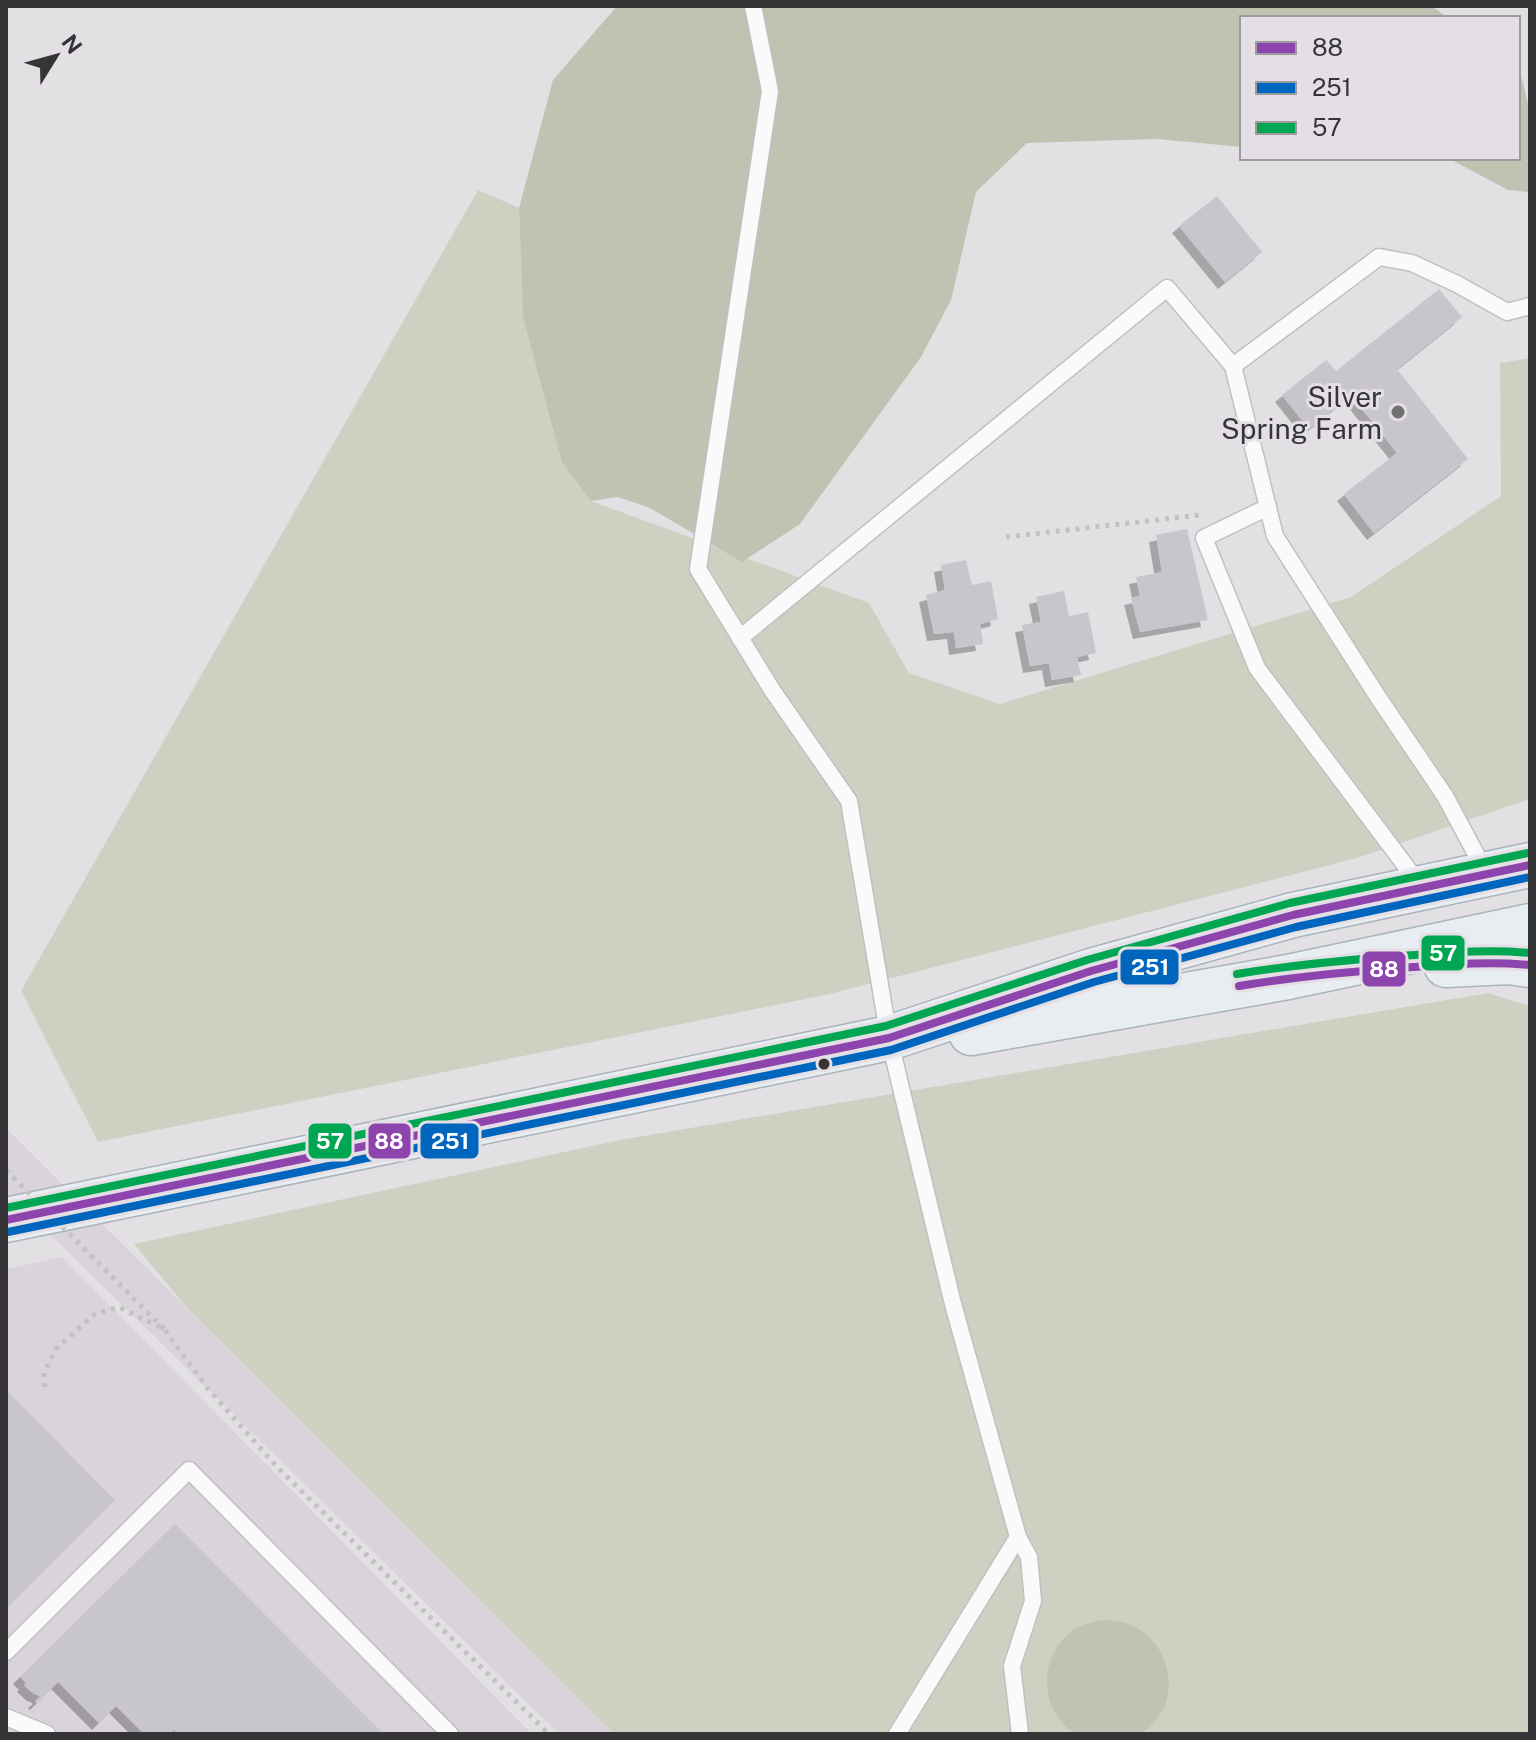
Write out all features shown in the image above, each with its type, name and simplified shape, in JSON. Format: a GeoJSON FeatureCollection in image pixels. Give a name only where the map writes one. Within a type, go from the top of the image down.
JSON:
{"type":"FeatureCollection","features":[{"type":"Feature","properties":{"kind":"main road"},"geometry":{"type":"LineString","coordinates":[[6,1220],[889,1038],[1091,971],[1293,915],[1530,865]]}},
{"type":"Feature","properties":{"kind":"main road"},"geometry":{"type":"LineString","coordinates":[[889,1038],[976,1033],[1288,977],[1530,926]]}},
{"type":"Feature","properties":{"kind":"main road"},"geometry":{"type":"LineString","coordinates":[[1288,977],[1475,963],[1530,965]]}},
{"type":"Feature","properties":{"kind":"lane"},"geometry":{"type":"LineString","coordinates":[[753,6],[770,91],[698,569],[772,690],[849,801],[889,1038],[953,1304],[1018,1537],[1029,1557],[1033,1601],[1012,1666],[1020,1734]]}},
{"type":"Feature","properties":{"kind":"lane"},"geometry":{"type":"LineString","coordinates":[[1233,366],[1379,257],[1412,263],[1507,312],[1530,306]]}},
{"type":"Feature","properties":{"kind":"lane"},"geometry":{"type":"LineString","coordinates":[[740,638],[1167,288],[1233,366],[1275,536],[1445,796],[1486,873]]}},
{"type":"Feature","properties":{"kind":"lane"},"geometry":{"type":"LineString","coordinates":[[1268,507],[1204,538],[1257,668],[1422,887]]}},
{"type":"Feature","properties":{"kind":"lane"},"geometry":{"type":"LineString","coordinates":[[6,1652],[189,1470],[450,1734]]}},
{"type":"Feature","properties":{"kind":"lane"},"geometry":{"type":"LineString","coordinates":[[897,1734],[1018,1537]]}},
{"type":"Feature","properties":{"kind":"lane"},"geometry":{"type":"LineString","coordinates":[[6,1717],[47,1734]]}},
{"type":"Feature","properties":{"kind":"path"},"geometry":{"type":"LineString","coordinates":[[1006,537],[1206,514]]}},
{"type":"Feature","properties":{"kind":"path"},"geometry":{"type":"LineString","coordinates":[[6,1170],[164,1329],[208,1389],[278,1468],[549,1734]]}},
{"type":"Feature","properties":{"kind":"path"},"geometry":{"type":"LineString","coordinates":[[45,1387],[44,1373],[56,1349],[95,1314],[119,1307],[164,1329]]}},
{"type":"Feature","properties":{"kind":"shaded area"},"geometry":{"type":"Polygon","coordinates":[[[478,190],[519,208],[523,317],[591,501],[869,603],[909,673],[1000,704],[1351,597],[1501,496],[1500,363],[1530,358],[1530,799],[1357,858],[830,994],[98,1142],[21,991],[478,190]]]}},
{"type":"Feature","properties":{"kind":"shaded area"},"geometry":{"type":"Polygon","coordinates":[[[1488,993],[1530,1006],[1530,1734],[614,1734],[188,1309],[134,1244],[620,1140],[1488,993]]]}},
{"type":"Feature","properties":{"kind":"shaded area"},"geometry":{"type":"Polygon","coordinates":[[[6,1128],[614,1734],[559,1734],[6,1191],[6,1128]]]}},
{"type":"Feature","properties":{"kind":"shaded area"},"geometry":{"type":"Polygon","coordinates":[[[62,1257],[532,1734],[6,1734],[6,1269],[62,1257]]]}},
{"type":"Feature","properties":{"kind":"green space"},"geometry":{"type":"Polygon","coordinates":[[[617,6],[1432,6],[1445,16],[1240,16],[1240,147],[1157,139],[1027,143],[976,192],[951,300],[921,357],[800,524],[742,562],[650,508],[618,497],[591,501],[562,462],[523,317],[519,208],[553,80],[617,6]]]}},
{"type":"Feature","properties":{"kind":"green space"},"geometry":{"type":"Polygon","coordinates":[[[1520,78],[1530,112],[1530,190],[1508,190],[1452,160],[1520,160],[1520,78]]]}},
{"type":"Feature","properties":{"kind":"green space"},"geometry":{"type":"Polygon","coordinates":[[[1104,1620],[1134,1626],[1145,1634],[1162,1654],[1166,1666],[1169,1679],[1165,1705],[1152,1724],[1139,1734],[1075,1733],[1057,1716],[1047,1690],[1050,1663],[1063,1639],[1088,1623],[1104,1620]]]}},
{"type":"Feature","properties":{"kind":"building"},"geometry":{"type":"Polygon","coordinates":[[[1217,196],[1262,252],[1225,282],[1179,226],[1217,196]]]}},
{"type":"Feature","properties":{"kind":"building","name":"Silver Spring Farm"},"geometry":{"type":"Polygon","coordinates":[[[1439,289],[1462,317],[1397,369],[1468,459],[1374,533],[1344,494],[1397,453],[1351,395],[1309,429],[1282,395],[1326,360],[1336,371],[1439,289]]]}},
{"type":"Feature","properties":{"kind":"building"},"geometry":{"type":"Polygon","coordinates":[[[1187,529],[1208,620],[1140,632],[1131,598],[1140,596],[1136,577],[1162,572],[1156,535],[1187,529]]]}},
{"type":"Feature","properties":{"kind":"building"},"geometry":{"type":"Polygon","coordinates":[[[966,560],[972,585],[991,581],[998,619],[980,624],[983,644],[956,648],[954,632],[934,634],[926,595],[945,590],[941,565],[966,560]]]}},
{"type":"Feature","properties":{"kind":"building"},"geometry":{"type":"Polygon","coordinates":[[[1064,591],[1069,616],[1088,612],[1096,653],[1077,657],[1081,675],[1052,680],[1049,663],[1030,666],[1022,625],[1041,622],[1036,597],[1064,591]]]}},
{"type":"Feature","properties":{"kind":"building"},"geometry":{"type":"Polygon","coordinates":[[[6,1390],[115,1500],[6,1609],[6,1390]]]}},
{"type":"Feature","properties":{"kind":"building"},"geometry":{"type":"Polygon","coordinates":[[[175,1524],[384,1734],[178,1734],[174,1730],[170,1734],[144,1734],[116,1706],[99,1723],[58,1682],[37,1703],[35,1701],[40,1697],[24,1685],[26,1683],[20,1677],[175,1524]]]}},
{"type":"Feature","properties":{"kind":"transit line","name":"57"},"geometry":{"type":"LineString","coordinates":[[6,1208],[886,1026],[1087,960],[1290,903],[1528,853]]}},
{"type":"Feature","properties":{"kind":"transit line","name":"88"},"geometry":{"type":"LineString","coordinates":[[6,1220],[889,1038],[1091,971],[1293,915],[1530,865]]}},
{"type":"Feature","properties":{"kind":"transit line","name":"251"},"geometry":{"type":"LineString","coordinates":[[8,1232],[891,1050],[1094,982],[1296,927],[1530,877]]}},
{"type":"Feature","properties":{"kind":"transit line","name":"57"},"geometry":{"type":"LineString","coordinates":[[1237,974],[1401,956],[1482,951],[1530,953]]}},
{"type":"Feature","properties":{"kind":"transit line","name":"88"},"geometry":{"type":"LineString","coordinates":[[1239,986],[1400,968],[1481,963],[1530,965]]}},
{"type":"Feature","properties":{"kind":"place","name":"Silver Spring Farm"},"geometry":{"type":"Point","coordinates":[1398,412]}}]}
